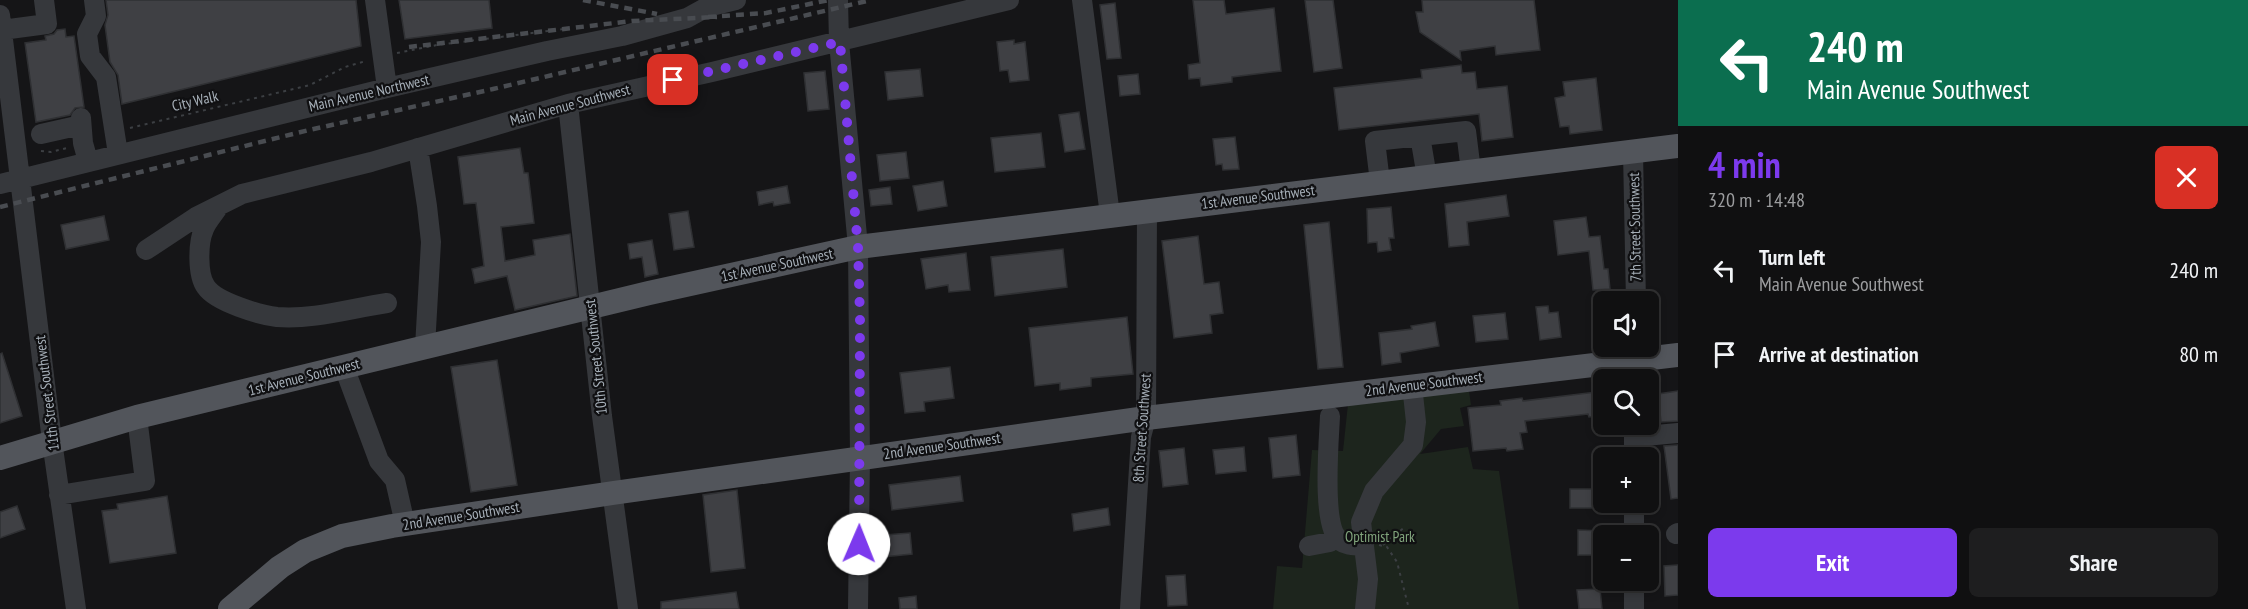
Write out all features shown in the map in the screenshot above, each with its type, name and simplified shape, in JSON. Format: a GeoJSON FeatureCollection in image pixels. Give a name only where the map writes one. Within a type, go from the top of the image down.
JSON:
{"type":"FeatureCollection","features":[{"type":"Feature","properties":{"kind":"main road","name":"1st Avenue Southwest"},"geometry":{"type":"LineString","coordinates":[[0,458],[137,417],[591,307],[858,247],[1678,147]]}},
{"type":"Feature","properties":{"kind":"main road","name":"2nd Avenue Southwest"},"geometry":{"type":"LineString","coordinates":[[230,609],[280,567],[305,551],[342,536],[405,524],[613,492],[1146,418],[1412,385],[1636,362],[1678,354]]}},
{"type":"Feature","properties":{"kind":"street"},"geometry":{"type":"LineString","coordinates":[[1,22],[47,24],[44,0]]}},
{"type":"Feature","properties":{"kind":"street"},"geometry":{"type":"LineString","coordinates":[[94,0],[96,16],[87,34],[90,56],[106,77],[118,154]]}},
{"type":"Feature","properties":{"kind":"street"},"geometry":{"type":"LineString","coordinates":[[375,0],[387,88]]}},
{"type":"Feature","properties":{"kind":"street"},"geometry":{"type":"LineString","coordinates":[[687,0],[731,1]]}},
{"type":"Feature","properties":{"kind":"street"},"geometry":{"type":"LineString","coordinates":[[838,0],[858,247],[860,458],[858,609]]}},
{"type":"Feature","properties":{"kind":"street","name":"Main Avenue Southwest"},"geometry":{"type":"LineString","coordinates":[[146,250],[196,217],[242,194],[418,148],[568,104],[840,42],[1010,0]]}},
{"type":"Feature","properties":{"kind":"street"},"geometry":{"type":"LineString","coordinates":[[1082,0],[1110,215]]}},
{"type":"Feature","properties":{"kind":"street","name":"Main Avenue Northwest"},"geometry":{"type":"LineString","coordinates":[[0,184],[21,177],[83,137],[118,154],[387,88],[653,28],[731,1]]}},
{"type":"Feature","properties":{"kind":"street","name":"11th Street Southwest"},"geometry":{"type":"LineString","coordinates":[[1,22],[52,441],[76,609]]}},
{"type":"Feature","properties":{"kind":"street","name":"10th Street Southwest"},"geometry":{"type":"LineString","coordinates":[[568,104],[628,609]]}},
{"type":"Feature","properties":{"kind":"street"},"geometry":{"type":"LineString","coordinates":[[1380,183],[1375,141],[1466,131],[1471,171]]}},
{"type":"Feature","properties":{"kind":"street"},"geometry":{"type":"LineString","coordinates":[[1420,136],[1427,177]]}},
{"type":"Feature","properties":{"kind":"street"},"geometry":{"type":"LineString","coordinates":[[39,142],[83,137]]}},
{"type":"Feature","properties":{"kind":"street"},"geometry":{"type":"LineString","coordinates":[[418,148],[431,264],[425,347]]}},
{"type":"Feature","properties":{"kind":"street","name":"7th Street Southwest"},"geometry":{"type":"LineString","coordinates":[[1633,152],[1636,291]]}},
{"type":"Feature","properties":{"kind":"street"},"geometry":{"type":"LineString","coordinates":[[219,206],[203,231],[199,254],[200,270],[206,287],[216,295],[239,307],[278,317],[311,315],[387,303]]}},
{"type":"Feature","properties":{"kind":"street","name":"8th Street Southwest"},"geometry":{"type":"LineString","coordinates":[[1130,609],[1142,437],[1146,418],[1147,211]]}},
{"type":"Feature","properties":{"kind":"street"},"geometry":{"type":"LineString","coordinates":[[344,367],[379,461],[394,480],[405,524]]}},
{"type":"Feature","properties":{"kind":"street"},"geometry":{"type":"LineString","coordinates":[[1365,609],[1368,579],[1360,522],[1374,491],[1413,445],[1416,423],[1412,385]]}},
{"type":"Feature","properties":{"kind":"street"},"geometry":{"type":"LineString","coordinates":[[1330,416],[1327,478],[1329,505],[1336,536],[1338,540],[1347,545],[1363,546]]}},
{"type":"Feature","properties":{"kind":"street"},"geometry":{"type":"LineString","coordinates":[[59,495],[145,481],[137,417]]}},
{"type":"Feature","properties":{"kind":"street"},"geometry":{"type":"LineString","coordinates":[[1659,433],[1678,434]]}},
{"type":"Feature","properties":{"kind":"street"},"geometry":{"type":"LineString","coordinates":[[1309,546],[1330,542],[1336,536]]}},
{"type":"Feature","properties":{"kind":"street"},"geometry":{"type":"LineString","coordinates":[[1634,591],[1634,609]]}},
{"type":"Feature","properties":{"kind":"path","name":"City Walk"},"geometry":{"type":"LineString","coordinates":[[114,132],[310,85],[345,67],[383,56],[437,45],[506,37]]}},
{"type":"Feature","properties":{"kind":"path"},"geometry":{"type":"LineString","coordinates":[[39,142],[42,152],[51,152],[83,137]]}},
{"type":"Feature","properties":{"kind":"path"},"geometry":{"type":"LineString","coordinates":[[1363,546],[1383,545],[1406,526]]}},
{"type":"Feature","properties":{"kind":"path"},"geometry":{"type":"LineString","coordinates":[[1383,545],[1392,552],[1397,562],[1409,609]]}},
{"type":"Feature","properties":{"kind":"green space","name":"Optimist Park"},"geometry":{"type":"Polygon","coordinates":[[[1469,391],[1471,405],[1460,408],[1464,426],[1441,429],[1420,454],[1468,447],[1473,469],[1499,471],[1519,609],[1273,609],[1277,566],[1302,568],[1312,450],[1343,451],[1348,404],[1469,391]]]}},
{"type":"Feature","properties":{"kind":"building"},"geometry":{"type":"Polygon","coordinates":[[[106,0],[356,0],[361,46],[122,104],[118,75],[110,62],[105,25],[108,15],[106,0]]]}},
{"type":"Feature","properties":{"kind":"building"},"geometry":{"type":"Polygon","coordinates":[[[399,0],[489,0],[492,28],[405,39],[399,0]]]}},
{"type":"Feature","properties":{"kind":"building"},"geometry":{"type":"Polygon","coordinates":[[[1193,0],[1224,0],[1226,14],[1274,8],[1281,71],[1232,77],[1232,82],[1201,86],[1200,78],[1189,79],[1188,65],[1200,63],[1193,0]]]}},
{"type":"Feature","properties":{"kind":"building"},"geometry":{"type":"Polygon","coordinates":[[[1305,0],[1333,0],[1342,68],[1314,72],[1305,0]]]}},
{"type":"Feature","properties":{"kind":"building"},"geometry":{"type":"Polygon","coordinates":[[[1422,0],[1534,0],[1540,50],[1496,55],[1495,46],[1460,51],[1461,60],[1420,32],[1416,12],[1423,12],[1422,0]]]}},
{"type":"Feature","properties":{"kind":"building"},"geometry":{"type":"Polygon","coordinates":[[[1115,3],[1121,58],[1107,59],[1100,5],[1115,3]]]}},
{"type":"Feature","properties":{"kind":"building"},"geometry":{"type":"Polygon","coordinates":[[[65,29],[66,37],[74,36],[84,107],[75,108],[70,115],[36,122],[25,43],[46,40],[45,36],[65,29]]]}},
{"type":"Feature","properties":{"kind":"building"},"geometry":{"type":"Polygon","coordinates":[[[1014,40],[1014,44],[1025,42],[1029,80],[1010,82],[1008,70],[1000,71],[997,42],[1014,40]]]}},
{"type":"Feature","properties":{"kind":"building"},"geometry":{"type":"Polygon","coordinates":[[[1461,65],[1462,73],[1475,72],[1477,89],[1507,86],[1513,137],[1482,141],[1479,114],[1339,130],[1334,88],[1422,78],[1421,70],[1461,65]]]}},
{"type":"Feature","properties":{"kind":"building"},"geometry":{"type":"Polygon","coordinates":[[[920,69],[923,96],[888,100],[885,72],[920,69]]]}},
{"type":"Feature","properties":{"kind":"building"},"geometry":{"type":"Polygon","coordinates":[[[825,71],[829,109],[808,111],[804,73],[825,71]]]}},
{"type":"Feature","properties":{"kind":"building"},"geometry":{"type":"Polygon","coordinates":[[[1138,74],[1140,94],[1120,96],[1118,76],[1138,74]]]}},
{"type":"Feature","properties":{"kind":"building"},"geometry":{"type":"Polygon","coordinates":[[[1596,78],[1602,130],[1570,134],[1569,126],[1560,127],[1555,98],[1565,96],[1563,82],[1596,78]]]}},
{"type":"Feature","properties":{"kind":"building"},"geometry":{"type":"Polygon","coordinates":[[[1079,112],[1085,149],[1065,152],[1059,115],[1079,112]]]}},
{"type":"Feature","properties":{"kind":"building"},"geometry":{"type":"Polygon","coordinates":[[[1041,133],[1045,167],[995,172],[991,138],[1041,133]]]}},
{"type":"Feature","properties":{"kind":"building"},"geometry":{"type":"Polygon","coordinates":[[[1235,137],[1239,169],[1223,170],[1222,164],[1216,165],[1213,139],[1235,137]]]}},
{"type":"Feature","properties":{"kind":"building"},"geometry":{"type":"Polygon","coordinates":[[[520,148],[524,173],[528,173],[534,223],[501,227],[505,261],[535,255],[533,240],[570,234],[577,296],[515,310],[507,276],[475,283],[472,269],[484,266],[476,203],[464,204],[458,157],[520,148]]]}},
{"type":"Feature","properties":{"kind":"building"},"geometry":{"type":"Polygon","coordinates":[[[906,152],[909,178],[880,181],[877,155],[906,152]]]}},
{"type":"Feature","properties":{"kind":"building"},"geometry":{"type":"Polygon","coordinates":[[[943,181],[947,206],[918,211],[913,186],[943,181]]]}},
{"type":"Feature","properties":{"kind":"building"},"geometry":{"type":"Polygon","coordinates":[[[787,186],[790,203],[774,206],[773,202],[759,205],[757,192],[787,186]]]}},
{"type":"Feature","properties":{"kind":"building"},"geometry":{"type":"Polygon","coordinates":[[[890,187],[892,204],[871,206],[869,190],[890,187]]]}},
{"type":"Feature","properties":{"kind":"building"},"geometry":{"type":"Polygon","coordinates":[[[1506,195],[1509,216],[1467,222],[1469,245],[1449,247],[1445,204],[1506,195]]]}},
{"type":"Feature","properties":{"kind":"building"},"geometry":{"type":"Polygon","coordinates":[[[1391,207],[1394,238],[1389,238],[1391,250],[1378,252],[1377,242],[1368,243],[1367,209],[1391,207]]]}},
{"type":"Feature","properties":{"kind":"building"},"geometry":{"type":"Polygon","coordinates":[[[688,211],[694,247],[674,250],[669,214],[688,211]]]}},
{"type":"Feature","properties":{"kind":"building"},"geometry":{"type":"Polygon","coordinates":[[[104,216],[109,240],[66,249],[61,225],[104,216]]]}},
{"type":"Feature","properties":{"kind":"building"},"geometry":{"type":"Polygon","coordinates":[[[1586,217],[1589,237],[1600,236],[1604,269],[1608,269],[1610,289],[1593,290],[1589,251],[1558,255],[1554,221],[1586,217]]]}},
{"type":"Feature","properties":{"kind":"building"},"geometry":{"type":"Polygon","coordinates":[[[1329,222],[1343,367],[1318,369],[1304,225],[1329,222]]]}},
{"type":"Feature","properties":{"kind":"building"},"geometry":{"type":"Polygon","coordinates":[[[1198,236],[1204,284],[1219,282],[1223,313],[1210,315],[1212,333],[1174,338],[1162,241],[1198,236]]]}},
{"type":"Feature","properties":{"kind":"building"},"geometry":{"type":"Polygon","coordinates":[[[652,240],[658,274],[645,277],[642,257],[630,259],[628,244],[652,240]]]}},
{"type":"Feature","properties":{"kind":"building"},"geometry":{"type":"Polygon","coordinates":[[[1063,249],[1067,287],[995,296],[991,257],[1063,249]]]}},
{"type":"Feature","properties":{"kind":"building"},"geometry":{"type":"Polygon","coordinates":[[[966,253],[970,290],[949,292],[948,285],[926,289],[921,259],[966,253]]]}},
{"type":"Feature","properties":{"kind":"building"},"geometry":{"type":"Polygon","coordinates":[[[1548,306],[1549,313],[1558,312],[1561,337],[1540,340],[1536,307],[1548,306]]]}},
{"type":"Feature","properties":{"kind":"building"},"geometry":{"type":"Polygon","coordinates":[[[1505,313],[1508,339],[1476,342],[1473,316],[1505,313]]]}},
{"type":"Feature","properties":{"kind":"building"},"geometry":{"type":"Polygon","coordinates":[[[1127,317],[1133,374],[1091,378],[1091,386],[1060,390],[1060,383],[1035,386],[1029,328],[1127,317]]]}},
{"type":"Feature","properties":{"kind":"building"},"geometry":{"type":"Polygon","coordinates":[[[1435,322],[1439,346],[1400,353],[1401,362],[1382,365],[1379,333],[1412,329],[1411,326],[1435,322]]]}},
{"type":"Feature","properties":{"kind":"building"},"geometry":{"type":"Polygon","coordinates":[[[2,353],[22,416],[0,423],[0,354],[2,353]]]}},
{"type":"Feature","properties":{"kind":"building"},"geometry":{"type":"Polygon","coordinates":[[[497,360],[517,485],[471,492],[451,367],[497,360]]]}},
{"type":"Feature","properties":{"kind":"building"},"geometry":{"type":"Polygon","coordinates":[[[950,367],[954,398],[924,402],[925,411],[905,413],[900,373],[950,367]]]}},
{"type":"Feature","properties":{"kind":"building"},"geometry":{"type":"Polygon","coordinates":[[[1678,391],[1678,421],[1661,422],[1659,394],[1678,391]]]}},
{"type":"Feature","properties":{"kind":"building"},"geometry":{"type":"Polygon","coordinates":[[[1593,392],[1593,416],[1589,417],[1588,414],[1525,421],[1527,432],[1520,433],[1523,449],[1473,451],[1468,408],[1501,405],[1500,401],[1522,398],[1523,401],[1593,392]]]}},
{"type":"Feature","properties":{"kind":"building"},"geometry":{"type":"Polygon","coordinates":[[[1296,435],[1300,475],[1273,478],[1269,438],[1296,435]]]}},
{"type":"Feature","properties":{"kind":"building"},"geometry":{"type":"Polygon","coordinates":[[[1678,445],[1678,498],[1671,499],[1664,446],[1678,445]]]}},
{"type":"Feature","properties":{"kind":"building"},"geometry":{"type":"Polygon","coordinates":[[[1244,447],[1246,471],[1216,474],[1213,450],[1244,447]]]}},
{"type":"Feature","properties":{"kind":"building"},"geometry":{"type":"Polygon","coordinates":[[[1184,448],[1188,484],[1163,487],[1159,451],[1184,448]]]}},
{"type":"Feature","properties":{"kind":"building"},"geometry":{"type":"Polygon","coordinates":[[[960,476],[963,501],[892,510],[889,485],[960,476]]]}},
{"type":"Feature","properties":{"kind":"building"},"geometry":{"type":"Polygon","coordinates":[[[1570,489],[1593,489],[1593,508],[1570,508],[1570,489]]]}},
{"type":"Feature","properties":{"kind":"building"},"geometry":{"type":"Polygon","coordinates":[[[737,490],[745,568],[711,572],[703,495],[737,490]]]}},
{"type":"Feature","properties":{"kind":"building"},"geometry":{"type":"Polygon","coordinates":[[[167,496],[176,553],[110,563],[102,511],[118,509],[117,504],[167,496]]]}},
{"type":"Feature","properties":{"kind":"building"},"geometry":{"type":"Polygon","coordinates":[[[17,506],[25,529],[0,538],[0,512],[17,506]]]}},
{"type":"Feature","properties":{"kind":"building"},"geometry":{"type":"Polygon","coordinates":[[[1108,508],[1110,525],[1074,531],[1072,514],[1108,508]]]}},
{"type":"Feature","properties":{"kind":"building"},"geometry":{"type":"Polygon","coordinates":[[[1578,530],[1593,531],[1593,555],[1578,555],[1578,530]]]}},
{"type":"Feature","properties":{"kind":"building"},"geometry":{"type":"Polygon","coordinates":[[[910,533],[912,554],[873,558],[871,536],[910,533]]]}},
{"type":"Feature","properties":{"kind":"building"},"geometry":{"type":"Polygon","coordinates":[[[1678,565],[1678,595],[1665,596],[1664,566],[1678,565]]]}},
{"type":"Feature","properties":{"kind":"building"},"geometry":{"type":"Polygon","coordinates":[[[1185,575],[1187,605],[1168,606],[1166,576],[1185,575]]]}},
{"type":"Feature","properties":{"kind":"building"},"geometry":{"type":"Polygon","coordinates":[[[1577,590],[1600,591],[1602,609],[1579,609],[1577,590]]]}},
{"type":"Feature","properties":{"kind":"building"},"geometry":{"type":"Polygon","coordinates":[[[736,592],[739,609],[661,609],[661,602],[736,592]]]}},
{"type":"Feature","properties":{"kind":"building"},"geometry":{"type":"Polygon","coordinates":[[[916,596],[917,609],[900,609],[899,598],[916,596]]]}},
{"type":"Feature","properties":{"kind":"railway"},"geometry":{"type":"LineString","coordinates":[[583,0],[657,14]]}},
{"type":"Feature","properties":{"kind":"railway"},"geometry":{"type":"LineString","coordinates":[[708,17],[766,13],[829,0]]}},
{"type":"Feature","properties":{"kind":"railway"},"geometry":{"type":"LineString","coordinates":[[0,207],[309,130],[871,0]]}},
{"type":"Feature","properties":{"kind":"railway"},"geometry":{"type":"LineString","coordinates":[[409,47],[632,21],[717,17]]}},
{"type":"Feature","properties":{"kind":"route"},"geometry":{"type":"LineString","coordinates":[[673,80],[840,42],[858,247],[859,544]]}}]}
